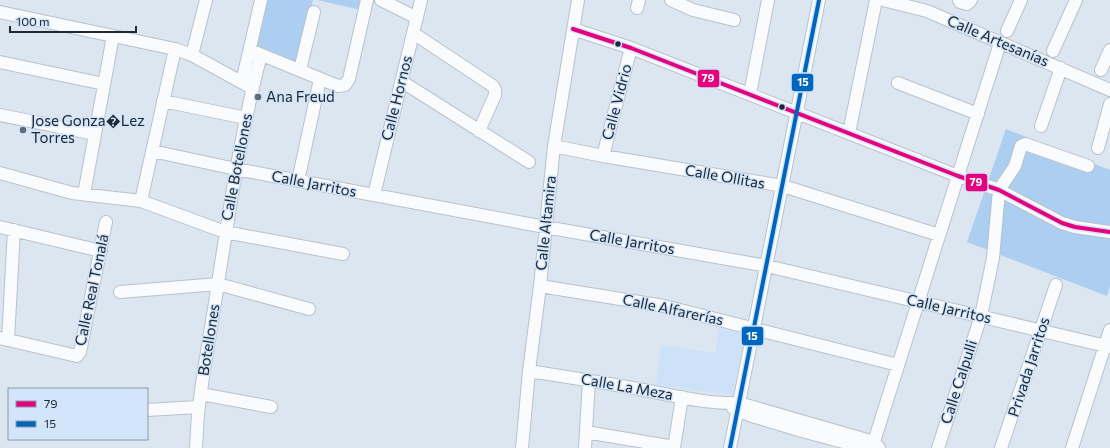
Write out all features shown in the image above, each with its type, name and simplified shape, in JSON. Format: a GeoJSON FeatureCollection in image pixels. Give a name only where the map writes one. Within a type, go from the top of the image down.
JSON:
{"type":"FeatureCollection","features":[{"type":"Feature","properties":{"kind":"street"},"geometry":{"type":"LineString","coordinates":[[192,55],[206,0]]}},
{"type":"Feature","properties":{"kind":"street","name":"Calle Botellones"},"geometry":{"type":"LineString","coordinates":[[225,232],[246,118],[247,85],[256,52],[261,0]]}},
{"type":"Feature","properties":{"kind":"street"},"geometry":{"type":"LineString","coordinates":[[256,52],[338,86],[345,85],[349,79],[367,0]]}},
{"type":"Feature","properties":{"kind":"street"},"geometry":{"type":"LineString","coordinates":[[382,0],[417,18]]}},
{"type":"Feature","properties":{"kind":"street","name":"Calle Hornos"},"geometry":{"type":"LineString","coordinates":[[374,195],[421,0]]}},
{"type":"Feature","properties":{"kind":"street","name":"Calle Altamira"},"geometry":{"type":"LineString","coordinates":[[522,448],[554,146],[578,0]]}},
{"type":"Feature","properties":{"kind":"street"},"geometry":{"type":"LineString","coordinates":[[671,0],[694,5],[734,20]]}},
{"type":"Feature","properties":{"kind":"street"},"geometry":{"type":"LineString","coordinates":[[750,94],[768,0]]}},
{"type":"Feature","properties":{"kind":"street"},"geometry":{"type":"LineString","coordinates":[[730,448],[755,329],[819,0]]}},
{"type":"Feature","properties":{"kind":"street"},"geometry":{"type":"LineString","coordinates":[[849,133],[876,0]]}},
{"type":"Feature","properties":{"kind":"street","name":"Calle Artesanías"},"geometry":{"type":"LineString","coordinates":[[883,0],[929,6],[1000,43],[1110,90]]}},
{"type":"Feature","properties":{"kind":"street"},"geometry":{"type":"LineString","coordinates":[[959,0],[960,2],[967,4],[971,0]]}},
{"type":"Feature","properties":{"kind":"street"},"geometry":{"type":"LineString","coordinates":[[1007,31],[1021,0]]}},
{"type":"Feature","properties":{"kind":"street"},"geometry":{"type":"LineString","coordinates":[[1053,51],[1076,0]]}},
{"type":"Feature","properties":{"kind":"street"},"geometry":{"type":"LineString","coordinates":[[0,12],[175,49],[192,55],[247,85]]}},
{"type":"Feature","properties":{"kind":"street"},"geometry":{"type":"LineString","coordinates":[[300,70],[314,12]]}},
{"type":"Feature","properties":{"kind":"street"},"geometry":{"type":"LineString","coordinates":[[574,29],[631,48],[958,176],[999,190],[1062,223],[1074,227],[1110,232]]}},
{"type":"Feature","properties":{"kind":"street"},"geometry":{"type":"LineString","coordinates":[[413,33],[493,86],[496,90],[479,131]]}},
{"type":"Feature","properties":{"kind":"street"},"geometry":{"type":"LineString","coordinates":[[84,194],[113,36]]}},
{"type":"Feature","properties":{"kind":"street"},"geometry":{"type":"LineString","coordinates":[[873,447],[1000,43]]}},
{"type":"Feature","properties":{"kind":"street","name":"Calle Vidrio"},"geometry":{"type":"LineString","coordinates":[[603,156],[631,48]]}},
{"type":"Feature","properties":{"kind":"street"},"geometry":{"type":"LineString","coordinates":[[141,201],[175,49]]}},
{"type":"Feature","properties":{"kind":"street"},"geometry":{"type":"LineString","coordinates":[[1102,70],[1110,50]]}},
{"type":"Feature","properties":{"kind":"street"},"geometry":{"type":"LineString","coordinates":[[0,62],[104,84]]}},
{"type":"Feature","properties":{"kind":"street"},"geometry":{"type":"LineString","coordinates":[[1041,126],[1061,68]]}},
{"type":"Feature","properties":{"kind":"street"},"geometry":{"type":"LineString","coordinates":[[298,181],[320,79]]}},
{"type":"Feature","properties":{"kind":"street"},"geometry":{"type":"LineString","coordinates":[[401,82],[530,162]]}},
{"type":"Feature","properties":{"kind":"street"},"geometry":{"type":"LineString","coordinates":[[898,83],[978,114]]}},
{"type":"Feature","properties":{"kind":"street"},"geometry":{"type":"LineString","coordinates":[[163,101],[246,118]]}},
{"type":"Feature","properties":{"kind":"street"},"geometry":{"type":"LineString","coordinates":[[1098,148],[1110,104]]}},
{"type":"Feature","properties":{"kind":"street"},"geometry":{"type":"LineString","coordinates":[[0,115],[95,134]]}},
{"type":"Feature","properties":{"kind":"street"},"geometry":{"type":"LineString","coordinates":[[999,190],[1015,166],[1022,146],[1025,144],[1088,166]]}},
{"type":"Feature","properties":{"kind":"street","name":"Calle Ollitas"},"geometry":{"type":"LineString","coordinates":[[554,146],[603,156],[783,186],[939,235]]}},
{"type":"Feature","properties":{"kind":"street","name":"Calle Jarritos"},"geometry":{"type":"LineString","coordinates":[[152,151],[298,181],[545,227],[767,266],[1107,347]]}},
{"type":"Feature","properties":{"kind":"street"},"geometry":{"type":"LineString","coordinates":[[0,173],[72,193],[141,201],[225,232],[343,254]]}},
{"type":"Feature","properties":{"kind":"street","name":"Calle Calpulli"},"geometry":{"type":"LineString","coordinates":[[938,448],[981,316],[993,258],[999,190]]}},
{"type":"Feature","properties":{"kind":"street","name":"Calle Real Tonalá"},"geometry":{"type":"LineString","coordinates":[[4,339],[77,356],[80,352],[106,222]]}},
{"type":"Feature","properties":{"kind":"street"},"geometry":{"type":"LineString","coordinates":[[0,227],[101,251]]}},
{"type":"Feature","properties":{"kind":"street"},"geometry":{"type":"LineString","coordinates":[[4,339],[14,230]]}},
{"type":"Feature","properties":{"kind":"street","name":"Botellones"},"geometry":{"type":"LineString","coordinates":[[196,448],[198,407],[225,232]]}},
{"type":"Feature","properties":{"kind":"street"},"geometry":{"type":"LineString","coordinates":[[120,292],[218,284],[309,309]]}},
{"type":"Feature","properties":{"kind":"street","name":"Privada Jarritos"},"geometry":{"type":"LineString","coordinates":[[1001,448],[1056,285]]}},
{"type":"Feature","properties":{"kind":"street","name":"Calle Alfarerías"},"geometry":{"type":"LineString","coordinates":[[540,286],[664,306],[898,366]]}},
{"type":"Feature","properties":{"kind":"street"},"geometry":{"type":"LineString","coordinates":[[1072,448],[1107,347],[1110,330]]}},
{"type":"Feature","properties":{"kind":"street","name":"Calle La Meza"},"geometry":{"type":"LineString","coordinates":[[529,371],[725,403],[873,447]]}},
{"type":"Feature","properties":{"kind":"street"},"geometry":{"type":"LineString","coordinates":[[585,448],[588,380]]}},
{"type":"Feature","properties":{"kind":"street"},"geometry":{"type":"LineString","coordinates":[[201,394],[271,407]]}},
{"type":"Feature","properties":{"kind":"street"},"geometry":{"type":"LineString","coordinates":[[586,432],[625,443],[674,448],[682,397]]}},
{"type":"Feature","properties":{"kind":"street"},"geometry":{"type":"LineString","coordinates":[[148,410],[198,407]]}},
{"type":"Feature","properties":{"kind":"shaded area"},"geometry":{"type":"Polygon","coordinates":[[[265,0],[313,0],[297,62],[255,45],[265,0]]]}},
{"type":"Feature","properties":{"kind":"shaded area"},"geometry":{"type":"Polygon","coordinates":[[[317,0],[363,0],[361,10],[317,0]]]}},
{"type":"Feature","properties":{"kind":"shaded area"},"geometry":{"type":"Polygon","coordinates":[[[1006,129],[1110,170],[1110,286],[1107,296],[967,242],[1006,129]]]}},
{"type":"Feature","properties":{"kind":"shaded area"},"geometry":{"type":"Polygon","coordinates":[[[719,328],[745,334],[733,395],[656,385],[661,345],[715,353],[719,328]]]}},
{"type":"Feature","properties":{"kind":"transit line","name":"15"},"geometry":{"type":"LineString","coordinates":[[730,448],[819,0]]}},
{"type":"Feature","properties":{"kind":"transit line","name":"79"},"geometry":{"type":"LineString","coordinates":[[573,29],[631,48],[958,176],[999,190],[1062,223],[1075,227],[1110,232]]}},
{"type":"Feature","properties":{"kind":"place","name":"Ana Freud"},"geometry":{"type":"Point","coordinates":[258,97]}},
{"type":"Feature","properties":{"kind":"place","name":"Jose Gonza�Lez Torres"},"geometry":{"type":"Point","coordinates":[23,130]}}]}
